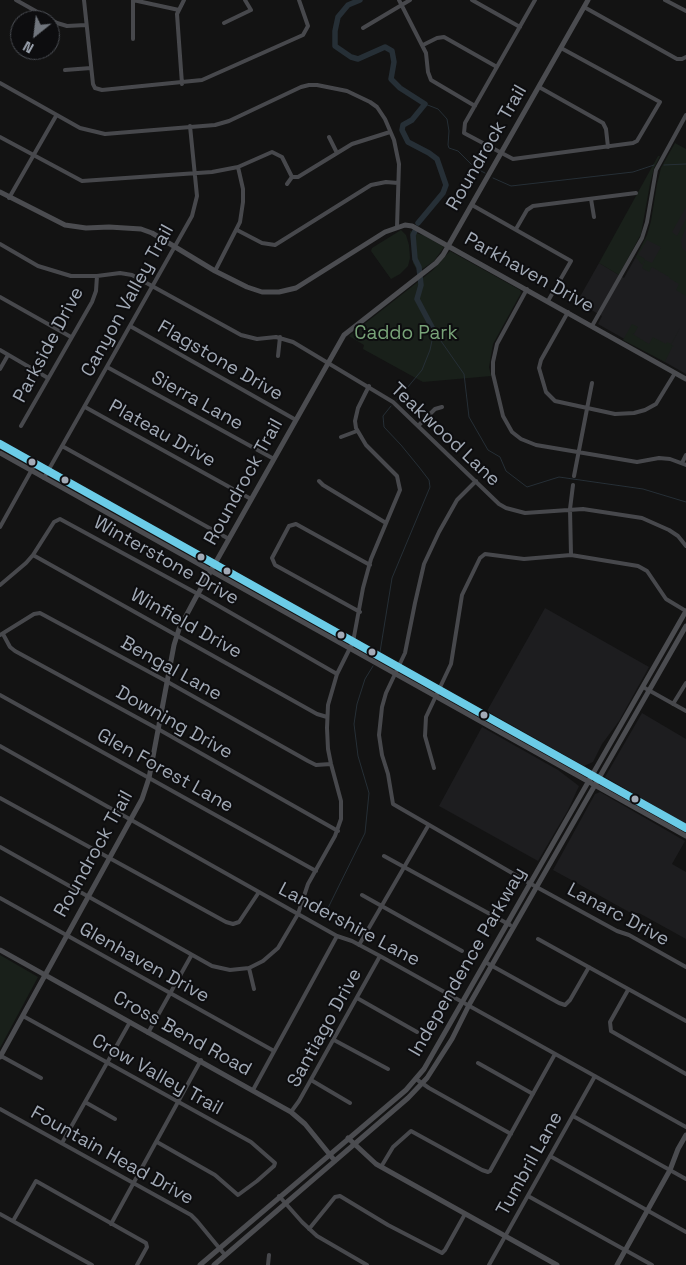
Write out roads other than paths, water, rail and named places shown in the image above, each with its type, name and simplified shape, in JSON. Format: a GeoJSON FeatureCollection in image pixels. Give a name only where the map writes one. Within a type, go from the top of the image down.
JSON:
{"type":"FeatureCollection","features":[{"type":"Feature","properties":{"kind":"main road","name":"Roundrock Trail"},"geometry":{"type":"LineString","coordinates":[[0,1056],[142,799],[149,778],[166,681],[177,635],[214,565],[344,336],[349,330],[436,263],[449,245],[588,0]]}},
{"type":"Feature","properties":{"kind":"main road"},"geometry":{"type":"LineString","coordinates":[[0,192],[65,225],[86,228],[141,229],[152,233],[215,271],[247,287],[262,292],[288,291],[296,288],[397,227]]}},
{"type":"Feature","properties":{"kind":"main road","name":"Parkhaven Drive"},"geometry":{"type":"LineString","coordinates":[[397,227],[412,226],[449,245],[686,379]]}},
{"type":"Feature","properties":{"kind":"main road"},"geometry":{"type":"LineString","coordinates":[[0,444],[399,668],[470,715],[503,734],[643,812],[685,832]]}},
{"type":"Feature","properties":{"kind":"main road"},"geometry":{"type":"LineString","coordinates":[[0,453],[395,674],[474,709],[647,806],[685,832]]}},
{"type":"Feature","properties":{"kind":"main road","name":"Independence Parkway"},"geometry":{"type":"LineString","coordinates":[[200,1265],[416,1079],[428,1065],[686,611]]}},
{"type":"Feature","properties":{"kind":"main road","name":"Independence Parkway"},"geometry":{"type":"LineString","coordinates":[[213,1265],[355,1145],[422,1084],[452,1039],[491,966],[686,626]]}},
{"type":"Feature","properties":{"kind":"main road"},"geometry":{"type":"LineString","coordinates":[[470,715],[474,709]]}},
{"type":"Feature","properties":{"kind":"main road"},"geometry":{"type":"LineString","coordinates":[[503,734],[507,728]]}},
{"type":"Feature","properties":{"kind":"main road"},"geometry":{"type":"LineString","coordinates":[[620,729],[625,733]]}},
{"type":"Feature","properties":{"kind":"main road"},"geometry":{"type":"LineString","coordinates":[[541,755],[544,748]]}},
{"type":"Feature","properties":{"kind":"main road"},"geometry":{"type":"LineString","coordinates":[[643,812],[647,806]]}},
{"type":"Feature","properties":{"kind":"main road"},"geometry":{"type":"LineString","coordinates":[[561,830],[567,834]]}},
{"type":"Feature","properties":{"kind":"main road","name":"Cross Bend Road"},"geometry":{"type":"LineString","coordinates":[[0,950],[148,1033],[201,1060],[291,1112],[305,1124],[335,1161]]}},
{"type":"Feature","properties":{"kind":"main road"},"geometry":{"type":"LineString","coordinates":[[617,1265],[670,1170],[686,1135]]}},
{"type":"Feature","properties":{"kind":"main road"},"geometry":{"type":"LineString","coordinates":[[348,1138],[381,1167],[557,1265]]}},
{"type":"Feature","properties":{"kind":"street"},"geometry":{"type":"LineString","coordinates":[[16,0],[56,24],[67,26],[86,25]]}},
{"type":"Feature","properties":{"kind":"street"},"geometry":{"type":"LineString","coordinates":[[84,0],[93,84],[98,89],[182,84],[209,78],[303,35],[308,26],[299,0]]}},
{"type":"Feature","properties":{"kind":"street"},"geometry":{"type":"LineString","coordinates":[[133,40],[133,0],[179,10]]}},
{"type":"Feature","properties":{"kind":"street"},"geometry":{"type":"LineString","coordinates":[[182,84],[177,25],[179,10],[184,0]]}},
{"type":"Feature","properties":{"kind":"street"},"geometry":{"type":"LineString","coordinates":[[224,23],[250,10],[245,0]]}},
{"type":"Feature","properties":{"kind":"street"},"geometry":{"type":"LineString","coordinates":[[364,28],[400,2],[410,0]]}},
{"type":"Feature","properties":{"kind":"street"},"geometry":{"type":"LineString","coordinates":[[472,0],[520,27]]}},
{"type":"Feature","properties":{"kind":"street"},"geometry":{"type":"LineString","coordinates":[[535,0],[474,106],[465,123],[463,132],[510,158],[519,159],[633,143],[640,138],[660,102],[561,48]]}},
{"type":"Feature","properties":{"kind":"street"},"geometry":{"type":"LineString","coordinates":[[665,0],[686,12]]}},
{"type":"Feature","properties":{"kind":"street"},"geometry":{"type":"LineString","coordinates":[[400,2],[423,45],[428,58],[430,80],[474,106]]}},
{"type":"Feature","properties":{"kind":"street"},"geometry":{"type":"LineString","coordinates":[[584,7],[672,56],[684,60]]}},
{"type":"Feature","properties":{"kind":"street"},"geometry":{"type":"LineString","coordinates":[[423,45],[437,38],[444,37],[497,67]]}},
{"type":"Feature","properties":{"kind":"street"},"geometry":{"type":"LineString","coordinates":[[65,70],[91,68]]}},
{"type":"Feature","properties":{"kind":"street"},"geometry":{"type":"LineString","coordinates":[[0,83],[80,128],[105,134],[209,126],[229,121],[301,87],[317,85],[347,91],[370,102],[381,113],[397,150],[399,164],[397,227]]}},
{"type":"Feature","properties":{"kind":"street"},"geometry":{"type":"LineString","coordinates":[[539,87],[603,123],[606,129],[608,146]]}},
{"type":"Feature","properties":{"kind":"street"},"geometry":{"type":"LineString","coordinates":[[592,326],[642,238],[647,222],[656,170],[686,115]]}},
{"type":"Feature","properties":{"kind":"street"},"geometry":{"type":"LineString","coordinates":[[9,198],[56,116]]}},
{"type":"Feature","properties":{"kind":"street","name":"Canyon Valley Trail"},"geometry":{"type":"LineString","coordinates":[[44,478],[196,207],[197,196],[190,126]]}},
{"type":"Feature","properties":{"kind":"street"},"geometry":{"type":"LineString","coordinates":[[292,177],[298,177],[359,142],[390,132]]}},
{"type":"Feature","properties":{"kind":"street"},"geometry":{"type":"LineString","coordinates":[[0,137],[82,181],[195,174],[238,167],[272,152],[276,152],[282,157],[292,177]]}},
{"type":"Feature","properties":{"kind":"street"},"geometry":{"type":"LineString","coordinates":[[329,137],[337,153]]}},
{"type":"Feature","properties":{"kind":"street"},"geometry":{"type":"LineString","coordinates":[[215,271],[240,222],[243,202],[241,175],[238,167]]}},
{"type":"Feature","properties":{"kind":"street"},"geometry":{"type":"LineString","coordinates":[[287,184],[292,177]]}},
{"type":"Feature","properties":{"kind":"street"},"geometry":{"type":"LineString","coordinates":[[237,230],[262,243],[275,245],[371,186],[386,182],[398,183]]}},
{"type":"Feature","properties":{"kind":"street"},"geometry":{"type":"LineString","coordinates":[[516,229],[527,210],[533,206],[636,193]]}},
{"type":"Feature","properties":{"kind":"street"},"geometry":{"type":"LineString","coordinates":[[591,199],[594,217]]}},
{"type":"Feature","properties":{"kind":"street"},"geometry":{"type":"LineString","coordinates":[[472,205],[571,261],[548,301]]}},
{"type":"Feature","properties":{"kind":"street","name":"Teakwood Lane"},"geometry":{"type":"LineString","coordinates":[[0,244],[38,266],[71,276],[126,274],[241,336],[257,339],[280,337],[293,342],[393,402],[499,504],[516,512],[533,513],[583,509],[650,521],[678,536],[686,546]]}},
{"type":"Feature","properties":{"kind":"street","name":"Parkside Drive"},"geometry":{"type":"LineString","coordinates":[[21,426],[95,296],[97,276]]}},
{"type":"Feature","properties":{"kind":"street"},"geometry":{"type":"LineString","coordinates":[[527,289],[502,334],[493,356],[493,374],[503,416],[512,432],[525,442],[536,445],[637,462],[664,458],[684,464],[686,455]]}},
{"type":"Feature","properties":{"kind":"street"},"geometry":{"type":"LineString","coordinates":[[0,297],[71,337]]}},
{"type":"Feature","properties":{"kind":"street"},"geometry":{"type":"LineString","coordinates":[[568,312],[541,360],[539,368],[540,377],[546,392],[554,401],[615,414],[634,414],[656,404],[675,373]]}},
{"type":"Feature","properties":{"kind":"street","name":"Flagstone Drive"},"geometry":{"type":"LineString","coordinates":[[130,326],[296,420]]}},
{"type":"Feature","properties":{"kind":"street"},"geometry":{"type":"LineString","coordinates":[[278,356],[280,337]]}},
{"type":"Feature","properties":{"kind":"street"},"geometry":{"type":"LineString","coordinates":[[0,350],[48,378]]}},
{"type":"Feature","properties":{"kind":"street"},"geometry":{"type":"LineString","coordinates":[[0,369],[8,355]]}},
{"type":"Feature","properties":{"kind":"street","name":"Sierra Lane"},"geometry":{"type":"LineString","coordinates":[[107,367],[274,459]]}},
{"type":"Feature","properties":{"kind":"street"},"geometry":{"type":"LineString","coordinates":[[574,476],[592,383]]}},
{"type":"Feature","properties":{"kind":"street"},"geometry":{"type":"LineString","coordinates":[[0,847],[89,896],[191,956],[218,968],[230,970],[249,968],[263,961],[282,942],[298,914],[308,884],[338,831],[342,814],[341,801],[331,764],[327,717],[331,694],[353,642],[363,588],[370,565],[400,490],[397,476],[366,446],[355,421],[369,386]]}},
{"type":"Feature","properties":{"kind":"street","name":"Plateau Drive"},"geometry":{"type":"LineString","coordinates":[[85,407],[252,499]]}},
{"type":"Feature","properties":{"kind":"street"},"geometry":{"type":"LineString","coordinates":[[418,426],[435,409],[442,407]]}},
{"type":"Feature","properties":{"kind":"street"},"geometry":{"type":"LineString","coordinates":[[341,436],[358,431]]}},
{"type":"Feature","properties":{"kind":"street"},"geometry":{"type":"LineString","coordinates":[[62,446],[229,539]]}},
{"type":"Feature","properties":{"kind":"street"},"geometry":{"type":"LineString","coordinates":[[0,527],[35,464]]}},
{"type":"Feature","properties":{"kind":"street","name":"Lanarc Drive"},"geometry":{"type":"LineString","coordinates":[[476,481],[457,500],[424,564],[414,603],[406,653],[383,701],[379,720],[379,735],[394,806],[531,884],[686,967]]}},
{"type":"Feature","properties":{"kind":"street"},"geometry":{"type":"LineString","coordinates":[[319,482],[386,523]]}},
{"type":"Feature","properties":{"kind":"street"},"geometry":{"type":"LineString","coordinates":[[571,555],[570,509],[573,485]]}},
{"type":"Feature","properties":{"kind":"street","name":"Winterstone Drive"},"geometry":{"type":"LineString","coordinates":[[0,585],[16,573],[33,555],[54,522],[60,519],[198,594],[338,674]]}},
{"type":"Feature","properties":{"kind":"street"},"geometry":{"type":"LineString","coordinates":[[360,612],[275,565],[272,558],[289,526],[296,524],[370,565]]}},
{"type":"Feature","properties":{"kind":"street"},"geometry":{"type":"LineString","coordinates":[[434,768],[424,730],[426,717],[451,664],[462,595],[480,558],[485,554],[524,559],[571,555],[621,562],[647,571],[666,599],[686,611]]}},
{"type":"Feature","properties":{"kind":"street","name":"Winfield Drive"},"geometry":{"type":"LineString","coordinates":[[33,555],[316,714],[327,717]]}},
{"type":"Feature","properties":{"kind":"street","name":"Bengal Lane"},"geometry":{"type":"LineString","coordinates":[[2,635],[34,614],[40,613],[308,761],[316,764],[331,764]]}},
{"type":"Feature","properties":{"kind":"street","name":"Downing Drive"},"geometry":{"type":"LineString","coordinates":[[2,635],[15,651],[338,831]]}},
{"type":"Feature","properties":{"kind":"street"},"geometry":{"type":"LineString","coordinates":[[673,704],[686,683]]}},
{"type":"Feature","properties":{"kind":"street"},"geometry":{"type":"LineString","coordinates":[[643,687],[686,711]]}},
{"type":"Feature","properties":{"kind":"street","name":"Glen Forest Lane"},"geometry":{"type":"LineString","coordinates":[[0,695],[316,871]]}},
{"type":"Feature","properties":{"kind":"street","name":"Landershire Lane"},"geometry":{"type":"LineString","coordinates":[[0,746],[298,914],[380,956],[686,1127]]}},
{"type":"Feature","properties":{"kind":"street"},"geometry":{"type":"LineString","coordinates":[[0,798],[230,924],[236,924],[241,920],[259,892]]}},
{"type":"Feature","properties":{"kind":"street"},"geometry":{"type":"LineString","coordinates":[[359,945],[428,826]]}},
{"type":"Feature","properties":{"kind":"street"},"geometry":{"type":"LineString","coordinates":[[384,856],[514,927]]}},
{"type":"Feature","properties":{"kind":"street"},"geometry":{"type":"LineString","coordinates":[[362,894],[462,950]]}},
{"type":"Feature","properties":{"kind":"street","name":"Glenhaven Drive"},"geometry":{"type":"LineString","coordinates":[[0,898],[274,1051]]}},
{"type":"Feature","properties":{"kind":"street"},"geometry":{"type":"LineString","coordinates":[[253,1090],[338,936]]}},
{"type":"Feature","properties":{"kind":"street"},"geometry":{"type":"LineString","coordinates":[[538,938],[686,1021]]}},
{"type":"Feature","properties":{"kind":"street"},"geometry":{"type":"LineString","coordinates":[[148,1033],[191,956]]}},
{"type":"Feature","properties":{"kind":"street","name":"Santiago Drive"},"geometry":{"type":"LineString","coordinates":[[291,1112],[334,1040],[380,956]]}},
{"type":"Feature","properties":{"kind":"street"},"geometry":{"type":"LineString","coordinates":[[485,962],[559,1004],[565,1005],[589,968]]}},
{"type":"Feature","properties":{"kind":"street"},"geometry":{"type":"LineString","coordinates":[[249,968],[254,989]]}},
{"type":"Feature","properties":{"kind":"street"},"geometry":{"type":"LineString","coordinates":[[628,990],[610,1022],[611,1031],[686,1074]]}},
{"type":"Feature","properties":{"kind":"street"},"geometry":{"type":"LineString","coordinates":[[357,998],[417,1032]]}},
{"type":"Feature","properties":{"kind":"street","name":"Crow Valley Trail"},"geometry":{"type":"LineString","coordinates":[[23,1016],[251,1142],[275,1163],[263,1176],[238,1195],[215,1175],[157,1142]]}},
{"type":"Feature","properties":{"kind":"street"},"geometry":{"type":"LineString","coordinates":[[62,1143],[130,1022]]}},
{"type":"Feature","properties":{"kind":"street"},"geometry":{"type":"LineString","coordinates":[[334,1040],[388,1069]]}},
{"type":"Feature","properties":{"kind":"street"},"geometry":{"type":"LineString","coordinates":[[381,1167],[393,1147],[411,1131],[488,1172],[555,1054]]}},
{"type":"Feature","properties":{"kind":"street"},"geometry":{"type":"LineString","coordinates":[[0,1056],[41,1078]]}},
{"type":"Feature","properties":{"kind":"street"},"geometry":{"type":"LineString","coordinates":[[111,1224],[201,1060]]}},
{"type":"Feature","properties":{"kind":"street"},"geometry":{"type":"LineString","coordinates":[[478,1063],[533,1094]]}},
{"type":"Feature","properties":{"kind":"street","name":"Tumbril Lane"},"geometry":{"type":"LineString","coordinates":[[489,1265],[595,1076]]}},
{"type":"Feature","properties":{"kind":"street"},"geometry":{"type":"LineString","coordinates":[[416,1079],[511,1134]]}},
{"type":"Feature","properties":{"kind":"street"},"geometry":{"type":"LineString","coordinates":[[311,1080],[350,1103]]}},
{"type":"Feature","properties":{"kind":"street"},"geometry":{"type":"LineString","coordinates":[[85,1102],[115,1119]]}},
{"type":"Feature","properties":{"kind":"street","name":"Fountain Head Drive"},"geometry":{"type":"LineString","coordinates":[[0,1109],[194,1217],[226,1255]]}},
{"type":"Feature","properties":{"kind":"street"},"geometry":{"type":"LineString","coordinates":[[573,1116],[686,1179]]}},
{"type":"Feature","properties":{"kind":"street"},"geometry":{"type":"LineString","coordinates":[[550,1156],[686,1232]]}},
{"type":"Feature","properties":{"kind":"street"},"geometry":{"type":"LineString","coordinates":[[13,1221],[36,1181],[146,1243],[146,1250],[137,1265]]}},
{"type":"Feature","properties":{"kind":"street"},"geometry":{"type":"LineString","coordinates":[[279,1196],[309,1229],[330,1245],[367,1265]]}},
{"type":"Feature","properties":{"kind":"street"},"geometry":{"type":"LineString","coordinates":[[309,1229],[335,1197],[340,1196],[442,1253],[465,1214]]}},
{"type":"Feature","properties":{"kind":"street"},"geometry":{"type":"LineString","coordinates":[[528,1196],[652,1265]]}},
{"type":"Feature","properties":{"kind":"street"},"geometry":{"type":"LineString","coordinates":[[0,1214],[92,1265]]}},
{"type":"Feature","properties":{"kind":"street"},"geometry":{"type":"LineString","coordinates":[[268,1255],[270,1261],[268,1265]]}},
{"type":"Feature","properties":{"kind":"street"},"geometry":{"type":"LineString","coordinates":[[208,1259],[213,1265]]}},
{"type":"Feature","properties":{"kind":"waterway"},"geometry":{"type":"LineString","coordinates":[[360,0],[348,5],[338,17],[335,31],[335,46],[351,57],[358,59],[385,47],[392,51],[394,62],[391,79],[400,88],[425,104],[412,120],[403,125],[402,130],[408,142],[437,159],[446,185],[443,193],[418,223]]}},
{"type":"Feature","properties":{"kind":"waterway"},"geometry":{"type":"LineString","coordinates":[[425,104],[438,109],[447,119],[449,148],[458,151],[475,168],[485,173]]}},
{"type":"Feature","properties":{"kind":"waterway"},"geometry":{"type":"LineString","coordinates":[[664,165],[686,164]]}},
{"type":"Feature","properties":{"kind":"waterway"},"geometry":{"type":"LineString","coordinates":[[493,178],[511,186],[633,172],[654,165]]}},
{"type":"Feature","properties":{"kind":"waterway"},"geometry":{"type":"LineString","coordinates":[[415,231],[413,235],[415,259],[419,267],[421,285],[417,299],[434,331]]}},
{"type":"Feature","properties":{"kind":"waterway"},"geometry":{"type":"LineString","coordinates":[[434,331],[464,374],[469,417],[488,450],[500,457],[506,471],[527,487],[559,477],[643,489],[686,502]]}},
{"type":"Feature","properties":{"kind":"waterway"},"geometry":{"type":"LineString","coordinates":[[397,400],[422,370],[430,350],[434,331]]}},
{"type":"Feature","properties":{"kind":"waterway"},"geometry":{"type":"LineString","coordinates":[[380,652],[392,578],[430,487],[429,480],[384,427],[383,416],[391,406]]}},
{"type":"Feature","properties":{"kind":"waterway"},"geometry":{"type":"LineString","coordinates":[[328,908],[365,833],[369,793],[358,756],[354,724],[357,704],[365,679],[373,666]]}},
{"type":"Feature","properties":{"kind":"park label","name":"Caddo Park"},"geometry":{"type":"Point","coordinates":[406,334]}}]}
